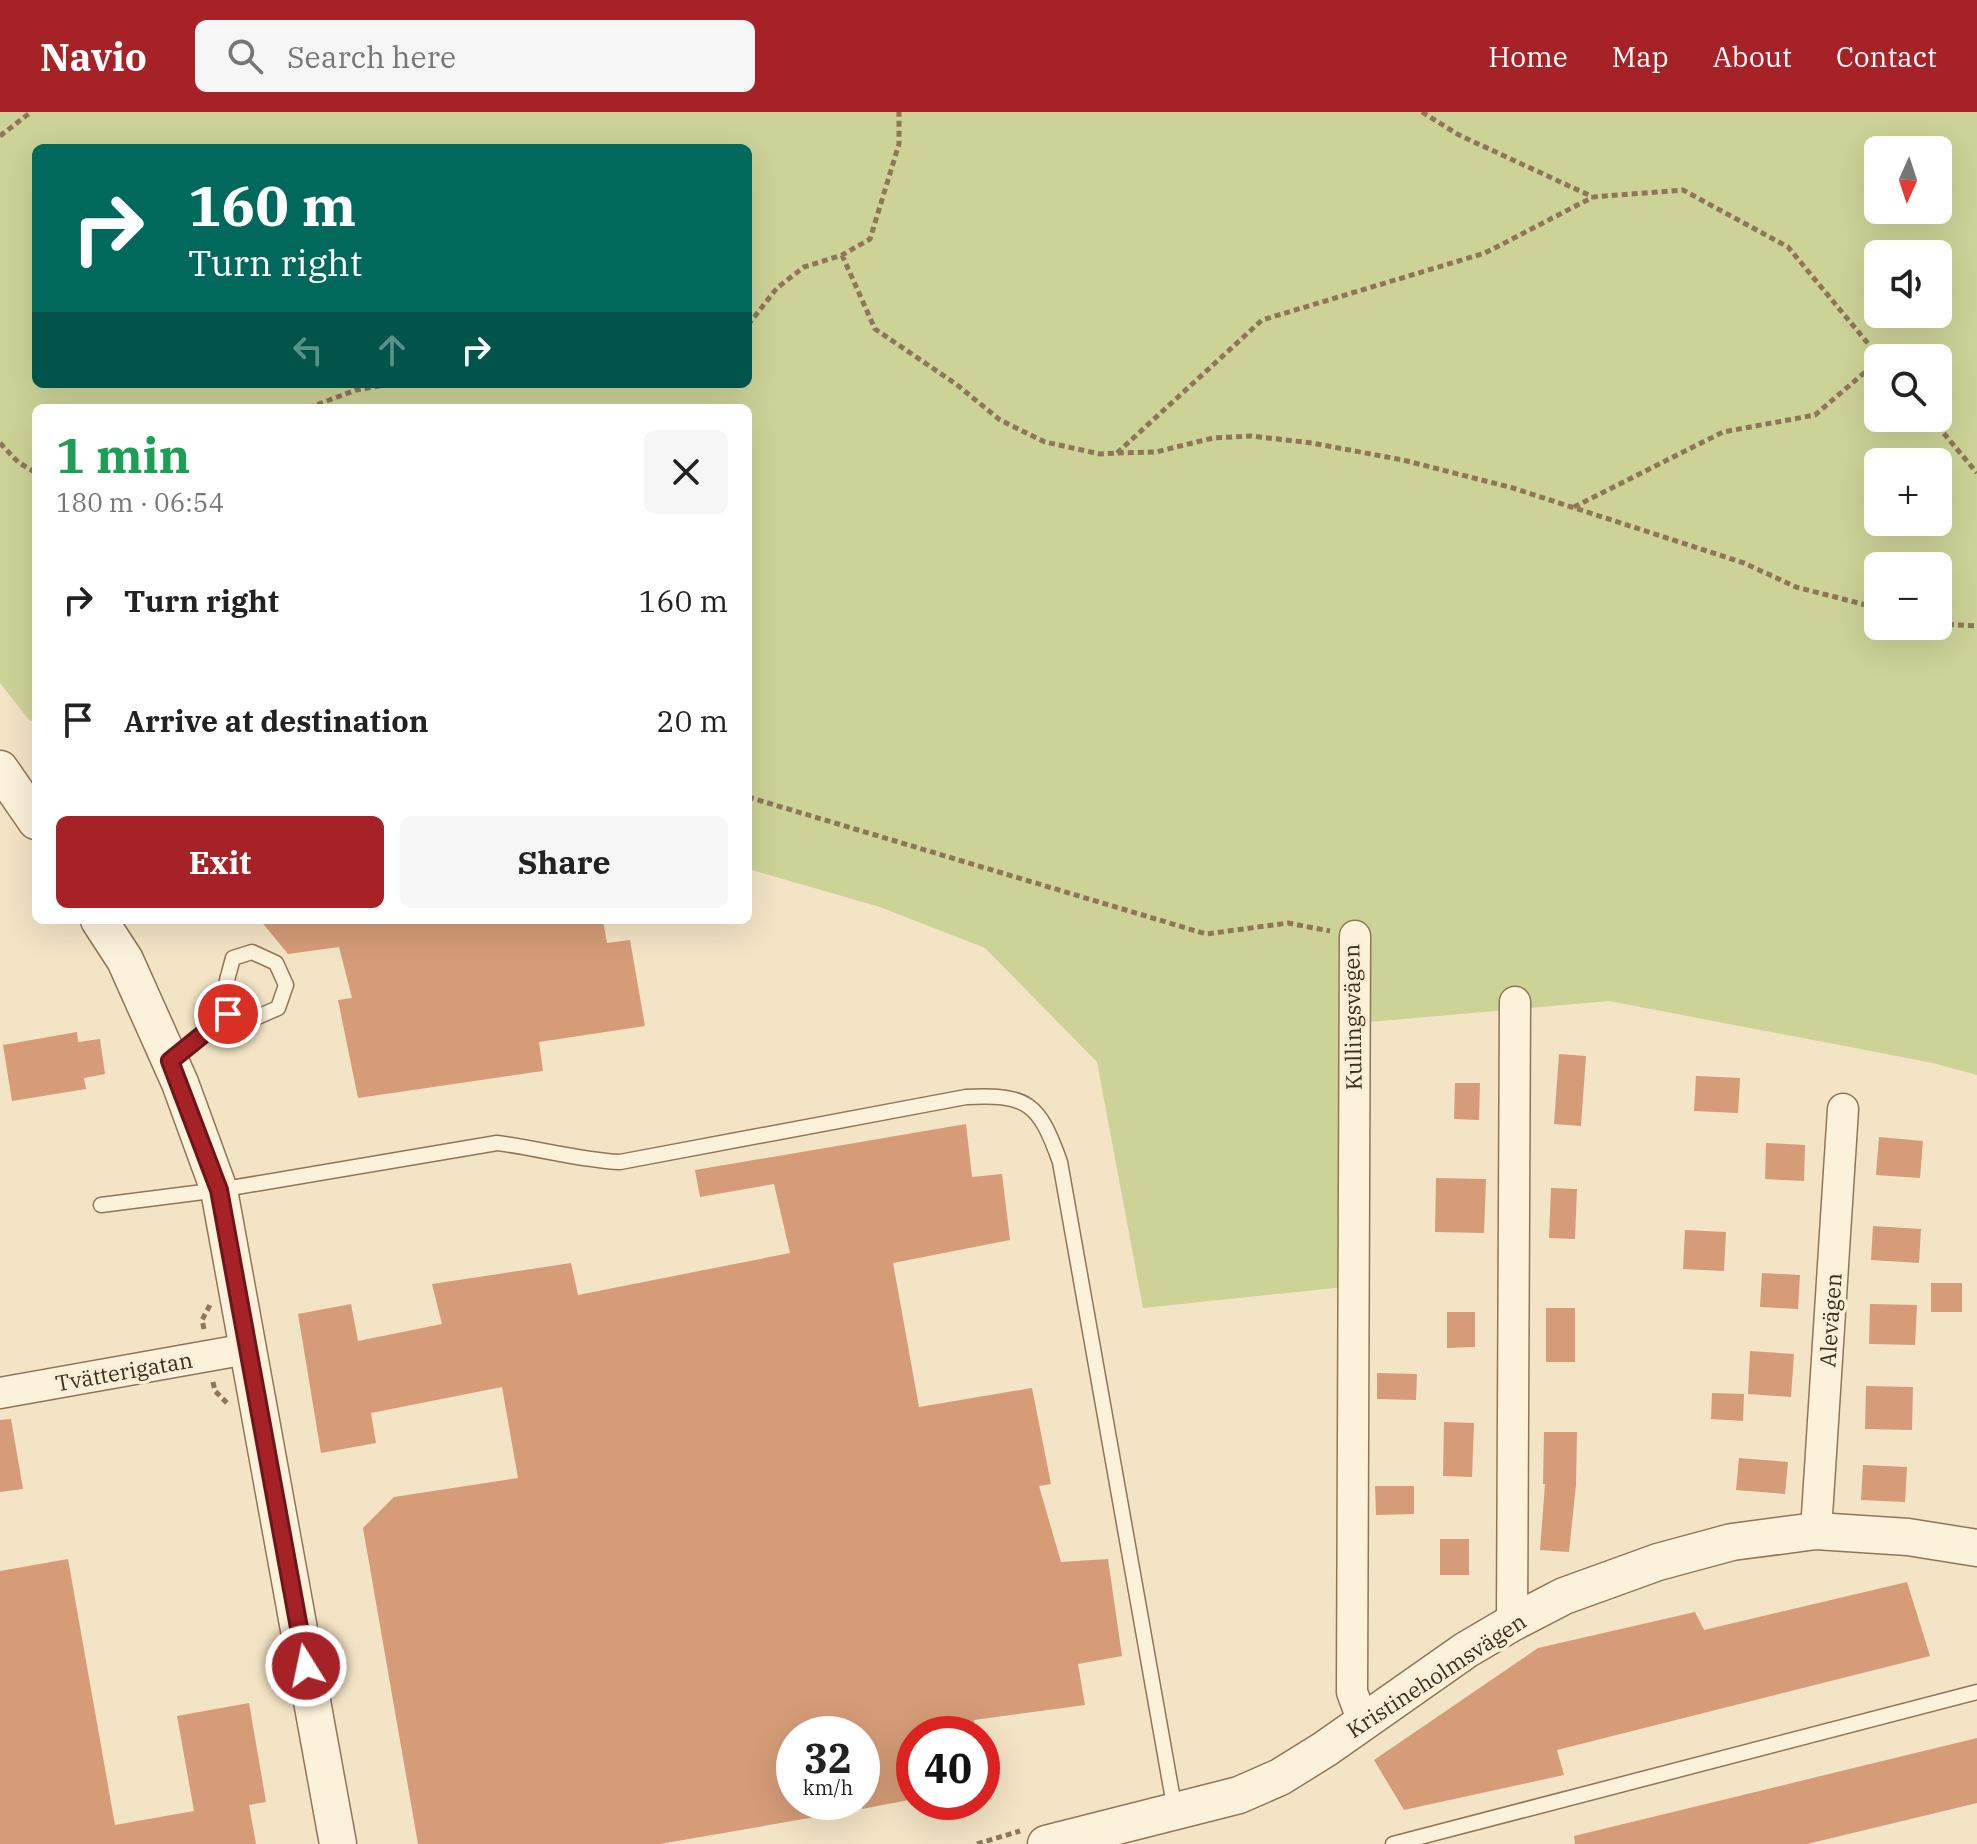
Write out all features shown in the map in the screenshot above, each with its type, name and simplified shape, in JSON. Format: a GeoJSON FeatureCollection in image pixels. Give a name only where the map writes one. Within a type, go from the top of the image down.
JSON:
{"type":"FeatureCollection","features":[{"type":"Feature","properties":{"kind":"street"},"geometry":{"type":"LineString","coordinates":[[0,769],[32,815]]}},
{"type":"Feature","properties":{"kind":"street"},"geometry":{"type":"LineString","coordinates":[[102,924],[125,960],[170,1061],[219,1190],[338,1844]]}},
{"type":"Feature","properties":{"kind":"street","name":"Kullingsvägen"},"geometry":{"type":"LineString","coordinates":[[1355,936],[1352,1692],[1363,1722]]}},
{"type":"Feature","properties":{"kind":"street"},"geometry":{"type":"LineString","coordinates":[[1512,1623],[1515,1002]]}},
{"type":"Feature","properties":{"kind":"street","name":"Alevägen"},"geometry":{"type":"LineString","coordinates":[[1816,1531],[1843,1109]]}},
{"type":"Feature","properties":{"kind":"street","name":"Tvätterigatan"},"geometry":{"type":"LineString","coordinates":[[0,1393],[247,1349]]}},
{"type":"Feature","properties":{"kind":"street","name":"Kristineholmsvägen"},"geometry":{"type":"LineString","coordinates":[[1046,1844],[1239,1795],[1280,1777],[1466,1650],[1512,1623],[1564,1596],[1658,1562],[1732,1542],[1816,1531],[1908,1537],[1977,1548]]}},
{"type":"Feature","properties":{"kind":"lane"},"geometry":{"type":"LineString","coordinates":[[170,1061],[228,1014],[255,1018],[278,1008],[286,985],[276,963],[252,952],[233,958],[227,980],[228,1014]]}},
{"type":"Feature","properties":{"kind":"lane"},"geometry":{"type":"LineString","coordinates":[[101,1205],[219,1190],[497,1143],[543,1149],[591,1161],[620,1162],[966,1097],[1003,1095],[1034,1108],[1048,1127],[1060,1162],[1175,1811]]}},
{"type":"Feature","properties":{"kind":"lane"},"geometry":{"type":"LineString","coordinates":[[1393,1844],[1977,1692]]}},
{"type":"Feature","properties":{"kind":"path"},"geometry":{"type":"LineString","coordinates":[[0,136],[31,112]]}},
{"type":"Feature","properties":{"kind":"path"},"geometry":{"type":"LineString","coordinates":[[752,320],[777,288],[804,267],[842,255],[870,239],[899,144],[899,112]]}},
{"type":"Feature","properties":{"kind":"path"},"geometry":{"type":"LineString","coordinates":[[1422,112],[1459,135],[1593,197]]}},
{"type":"Feature","properties":{"kind":"path"},"geometry":{"type":"LineString","coordinates":[[1116,453],[1262,320],[1485,253],[1593,197],[1683,190],[1788,247],[1866,344]]}},
{"type":"Feature","properties":{"kind":"path"},"geometry":{"type":"LineString","coordinates":[[842,255],[875,329],[956,384],[1000,420],[1045,442],[1100,454],[1156,452],[1213,438],[1251,436],[1312,443],[1403,460],[1513,488],[1744,563],[1796,587],[1864,604]]}},
{"type":"Feature","properties":{"kind":"path"},"geometry":{"type":"LineString","coordinates":[[1573,507],[1723,432],[1815,415],[1864,373]]}},
{"type":"Feature","properties":{"kind":"path"},"geometry":{"type":"LineString","coordinates":[[319,404],[368,388]]}},
{"type":"Feature","properties":{"kind":"path"},"geometry":{"type":"LineString","coordinates":[[1943,432],[1977,473]]}},
{"type":"Feature","properties":{"kind":"path"},"geometry":{"type":"LineString","coordinates":[[0,443],[18,462],[32,471]]}},
{"type":"Feature","properties":{"kind":"path"},"geometry":{"type":"LineString","coordinates":[[1952,625],[1977,626]]}},
{"type":"Feature","properties":{"kind":"path","name":"Kullingsvägen"},"geometry":{"type":"LineString","coordinates":[[752,798],[1206,934],[1288,923],[1355,936]]}},
{"type":"Feature","properties":{"kind":"green space"},"geometry":{"type":"Polygon","coordinates":[[[0,112],[1977,112],[1977,1075],[1933,1063],[1609,1001],[1358,1023],[1345,1287],[1143,1308],[1097,1062],[985,948],[880,907],[752,870],[752,404],[32,404],[32,721],[0,683],[0,112]]]}},
{"type":"Feature","properties":{"kind":"building"},"geometry":{"type":"Polygon","coordinates":[[[263,924],[604,924],[607,943],[630,940],[645,1026],[539,1042],[543,1071],[358,1098],[338,1000],[352,998],[339,947],[288,954],[263,924]]]}},
{"type":"Feature","properties":{"kind":"building"},"geometry":{"type":"Polygon","coordinates":[[[77,1032],[78,1042],[100,1039],[105,1074],[84,1078],[86,1089],[12,1101],[3,1045],[77,1032]]]}},
{"type":"Feature","properties":{"kind":"building"},"geometry":{"type":"Polygon","coordinates":[[[1559,1054],[1586,1056],[1581,1126],[1554,1124],[1559,1054]]]}},
{"type":"Feature","properties":{"kind":"building"},"geometry":{"type":"Polygon","coordinates":[[[1696,1076],[1740,1078],[1738,1113],[1694,1111],[1696,1076]]]}},
{"type":"Feature","properties":{"kind":"building"},"geometry":{"type":"Polygon","coordinates":[[[1455,1083],[1480,1083],[1479,1120],[1454,1119],[1455,1083]]]}},
{"type":"Feature","properties":{"kind":"building"},"geometry":{"type":"Polygon","coordinates":[[[966,1124],[972,1177],[1002,1174],[1010,1240],[893,1263],[919,1407],[1032,1388],[1051,1484],[1039,1486],[1061,1562],[1108,1559],[1122,1656],[1078,1664],[1085,1705],[1000,1716],[896,1716],[896,1802],[880,1806],[880,1716],[776,1716],[776,1820],[798,1820],[660,1844],[418,1844],[363,1528],[394,1497],[518,1478],[502,1387],[371,1413],[376,1443],[321,1453],[298,1314],[351,1304],[358,1341],[442,1324],[432,1284],[571,1263],[578,1295],[790,1253],[774,1184],[700,1197],[695,1170],[966,1124]]]}},
{"type":"Feature","properties":{"kind":"building"},"geometry":{"type":"Polygon","coordinates":[[[1879,1137],[1923,1141],[1920,1178],[1876,1175],[1879,1137]]]}},
{"type":"Feature","properties":{"kind":"building"},"geometry":{"type":"Polygon","coordinates":[[[1766,1143],[1805,1145],[1804,1181],[1765,1179],[1766,1143]]]}},
{"type":"Feature","properties":{"kind":"building"},"geometry":{"type":"Polygon","coordinates":[[[1436,1178],[1486,1179],[1484,1233],[1435,1232],[1436,1178]]]}},
{"type":"Feature","properties":{"kind":"building"},"geometry":{"type":"Polygon","coordinates":[[[1551,1188],[1577,1189],[1575,1239],[1549,1238],[1551,1188]]]}},
{"type":"Feature","properties":{"kind":"building"},"geometry":{"type":"Polygon","coordinates":[[[1873,1226],[1921,1229],[1919,1263],[1871,1260],[1873,1226]]]}},
{"type":"Feature","properties":{"kind":"building"},"geometry":{"type":"Polygon","coordinates":[[[1685,1230],[1726,1232],[1724,1271],[1683,1269],[1685,1230]]]}},
{"type":"Feature","properties":{"kind":"building"},"geometry":{"type":"Polygon","coordinates":[[[1762,1273],[1800,1275],[1798,1309],[1760,1307],[1762,1273]]]}},
{"type":"Feature","properties":{"kind":"building"},"geometry":{"type":"Polygon","coordinates":[[[1931,1283],[1962,1283],[1962,1312],[1931,1312],[1931,1283]]]}},
{"type":"Feature","properties":{"kind":"building"},"geometry":{"type":"Polygon","coordinates":[[[1870,1304],[1917,1305],[1915,1345],[1869,1344],[1870,1304]]]}},
{"type":"Feature","properties":{"kind":"building"},"geometry":{"type":"Polygon","coordinates":[[[1546,1308],[1575,1308],[1575,1362],[1546,1362],[1546,1308]]]}},
{"type":"Feature","properties":{"kind":"building"},"geometry":{"type":"Polygon","coordinates":[[[1447,1312],[1475,1312],[1475,1347],[1447,1348],[1447,1312]]]}},
{"type":"Feature","properties":{"kind":"building"},"geometry":{"type":"Polygon","coordinates":[[[1750,1351],[1794,1354],[1791,1397],[1748,1394],[1750,1351]]]}},
{"type":"Feature","properties":{"kind":"building"},"geometry":{"type":"Polygon","coordinates":[[[1377,1373],[1417,1374],[1416,1400],[1377,1399],[1377,1373]]]}},
{"type":"Feature","properties":{"kind":"building"},"geometry":{"type":"Polygon","coordinates":[[[1866,1386],[1913,1387],[1912,1430],[1865,1429],[1866,1386]]]}},
{"type":"Feature","properties":{"kind":"building"},"geometry":{"type":"Polygon","coordinates":[[[1712,1393],[1744,1394],[1743,1421],[1711,1419],[1712,1393]]]}},
{"type":"Feature","properties":{"kind":"building"},"geometry":{"type":"Polygon","coordinates":[[[11,1419],[23,1489],[0,1492],[0,1420],[11,1419]]]}},
{"type":"Feature","properties":{"kind":"building"},"geometry":{"type":"Polygon","coordinates":[[[1444,1422],[1474,1423],[1472,1477],[1443,1476],[1444,1422]]]}},
{"type":"Feature","properties":{"kind":"building"},"geometry":{"type":"Polygon","coordinates":[[[1544,1432],[1577,1432],[1576,1485],[1569,1552],[1540,1550],[1545,1484],[1544,1432]]]}},
{"type":"Feature","properties":{"kind":"building"},"geometry":{"type":"Polygon","coordinates":[[[1739,1458],[1788,1462],[1785,1494],[1736,1490],[1739,1458]]]}},
{"type":"Feature","properties":{"kind":"building"},"geometry":{"type":"Polygon","coordinates":[[[1863,1465],[1907,1467],[1905,1502],[1861,1500],[1863,1465]]]}},
{"type":"Feature","properties":{"kind":"building"},"geometry":{"type":"Polygon","coordinates":[[[1375,1486],[1414,1486],[1414,1514],[1376,1515],[1375,1486]]]}},
{"type":"Feature","properties":{"kind":"building"},"geometry":{"type":"Polygon","coordinates":[[[1440,1539],[1469,1539],[1469,1575],[1440,1575],[1440,1539]]]}},
{"type":"Feature","properties":{"kind":"building"},"geometry":{"type":"Polygon","coordinates":[[[68,1559],[115,1825],[194,1811],[177,1716],[249,1703],[266,1802],[249,1805],[256,1844],[0,1844],[0,1571],[68,1559]]]}},
{"type":"Feature","properties":{"kind":"building"},"geometry":{"type":"Polygon","coordinates":[[[1907,1582],[1930,1656],[1557,1750],[1564,1775],[1404,1810],[1374,1760],[1538,1648],[1695,1612],[1704,1630],[1907,1582]]]}},
{"type":"Feature","properties":{"kind":"building"},"geometry":{"type":"Polygon","coordinates":[[[1977,1738],[1977,1803],[1807,1844],[1575,1844],[1574,1836],[1977,1738]]]}},
{"type":"Feature","properties":{"kind":"route"},"geometry":{"type":"LineString","coordinates":[[228,1014],[170,1061],[219,1190],[306,1666]]}}]}
